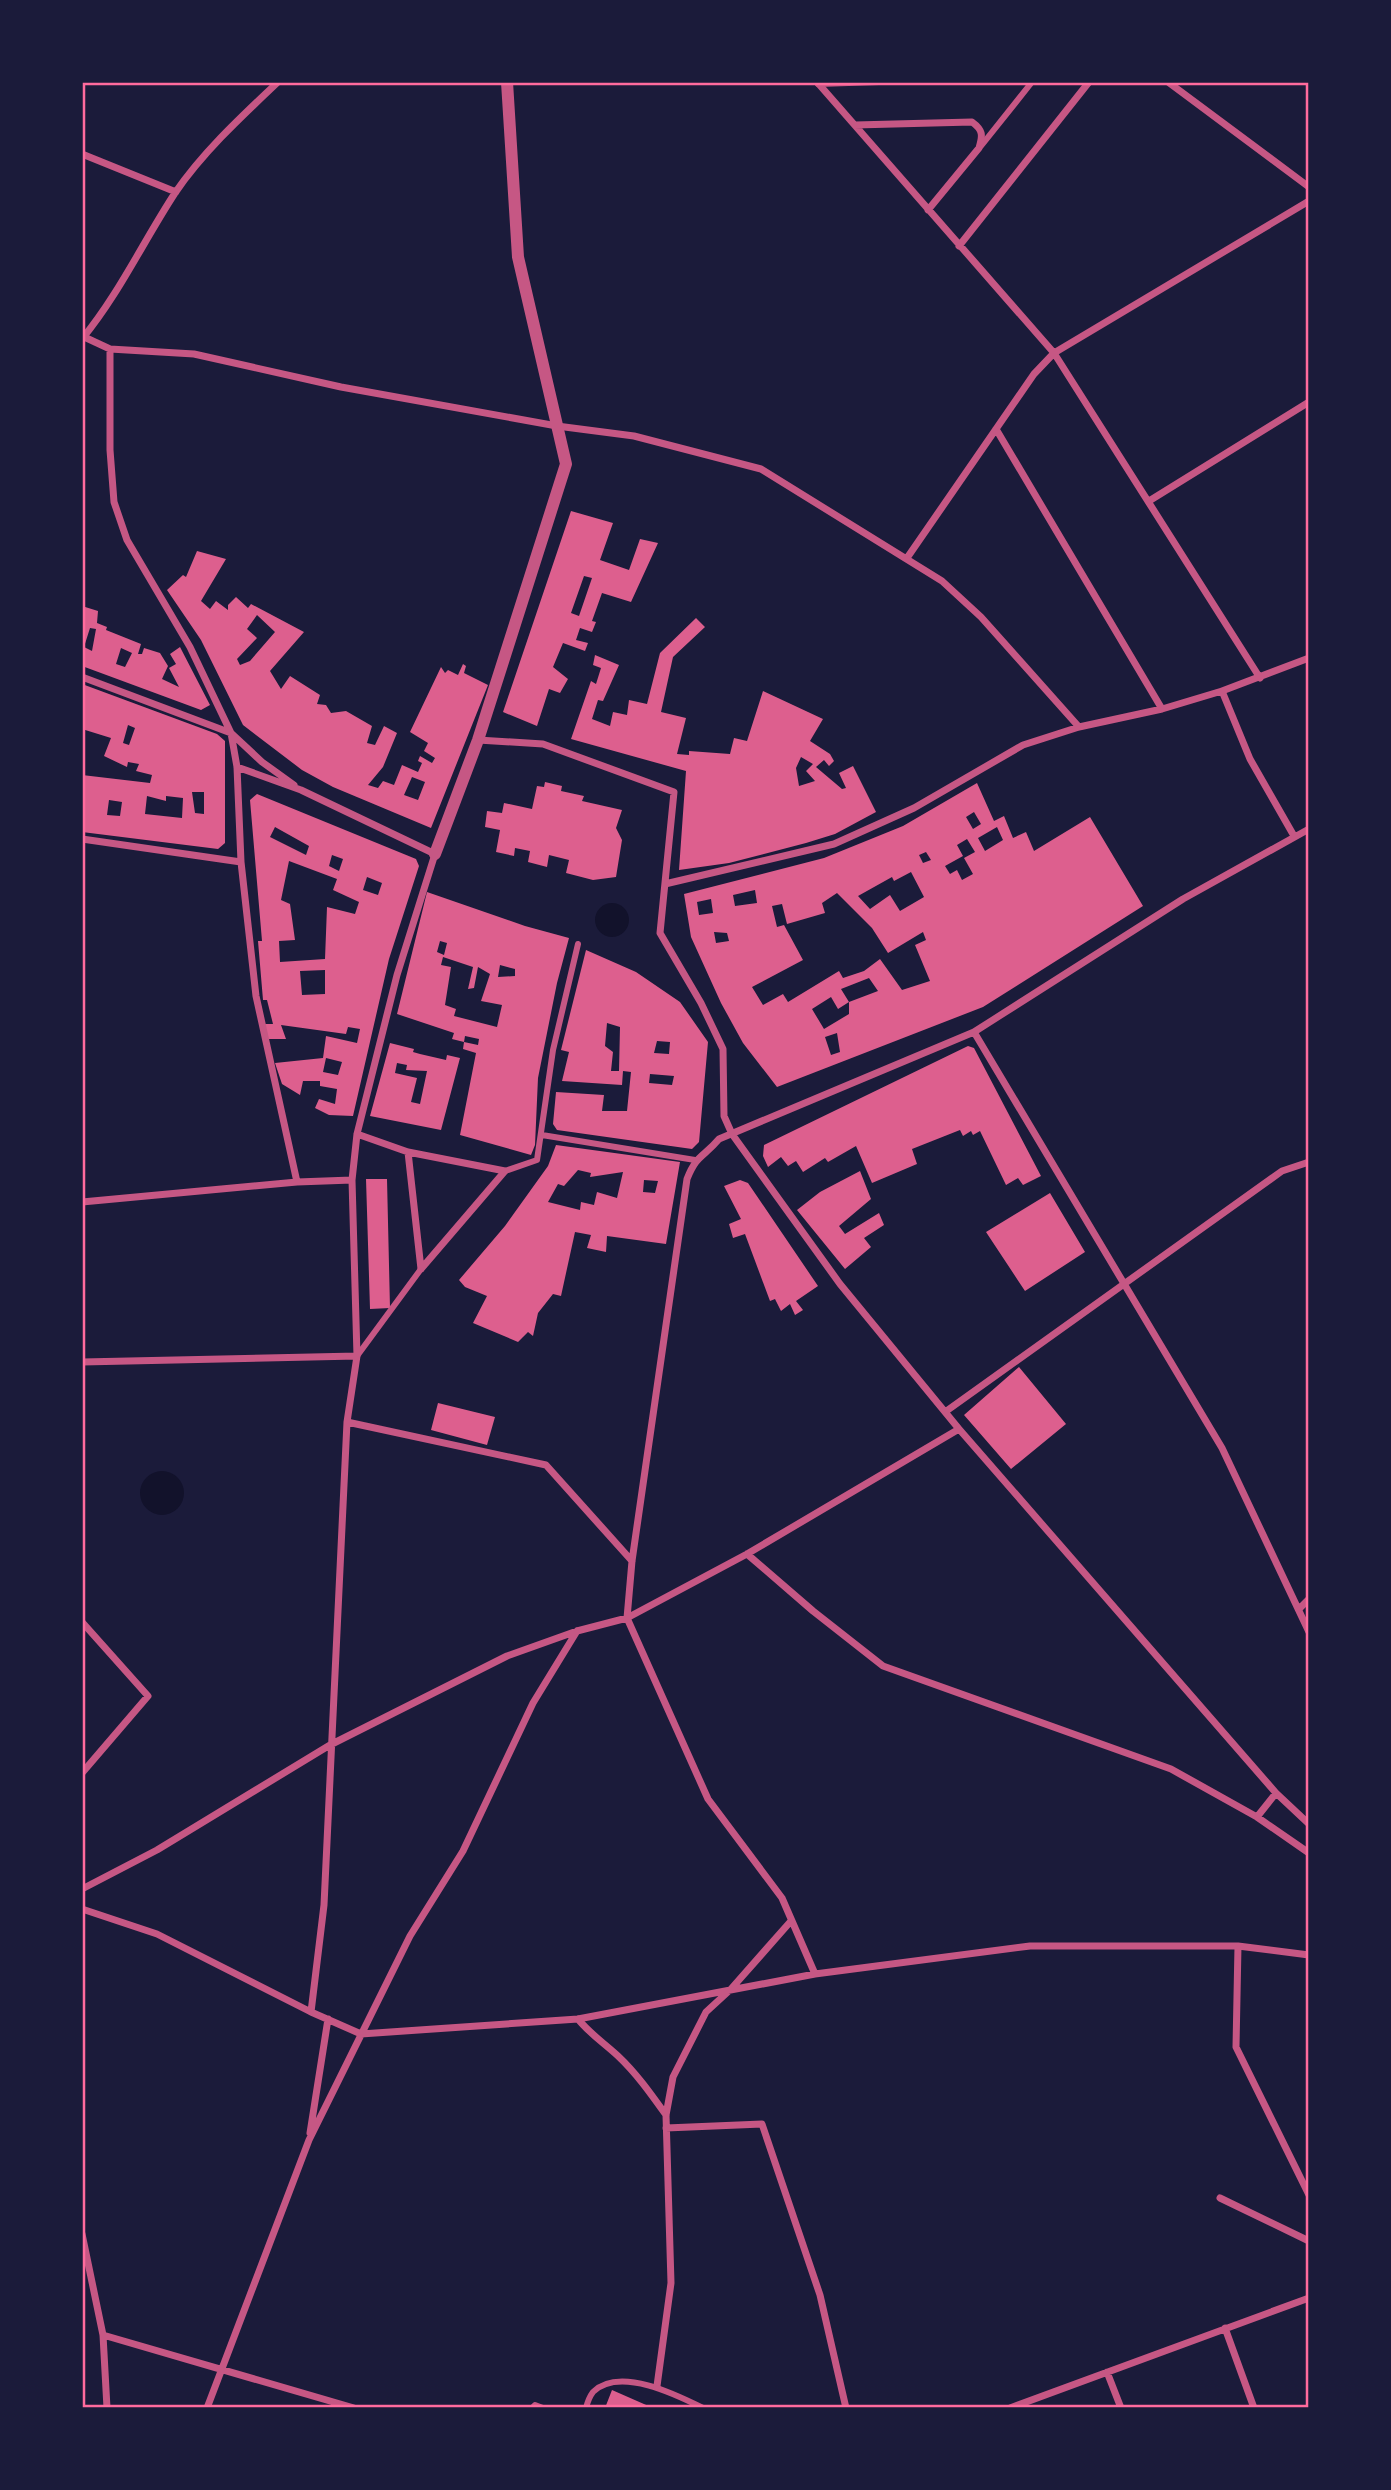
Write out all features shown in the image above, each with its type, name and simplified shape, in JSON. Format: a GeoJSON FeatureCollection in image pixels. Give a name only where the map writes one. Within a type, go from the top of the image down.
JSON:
{"type":"FeatureCollection","features":[{"type":"Feature","properties":{"kind":"street"},"geometry":{"type":"LineString","coordinates":[[278,82],[237,121],[176,192],[102,316],[83,338],[110,349],[194,354],[341,387],[557,426],[634,436],[761,470],[942,581],[981,617],[1079,727]]}},
{"type":"Feature","properties":{"kind":"street"},"geometry":{"type":"LineString","coordinates":[[311,2011],[324,1905],[346,1422],[357,1356],[352,1180],[357,1134],[397,975],[435,854],[478,740],[566,464],[518,257],[507,82]]}},
{"type":"Feature","properties":{"kind":"street"},"geometry":{"type":"LineString","coordinates":[[818,83],[879,82]]}},
{"type":"Feature","properties":{"kind":"street"},"geometry":{"type":"LineString","coordinates":[[928,210],[1032,82]]}},
{"type":"Feature","properties":{"kind":"street"},"geometry":{"type":"LineString","coordinates":[[959,246],[1089,82]]}},
{"type":"Feature","properties":{"kind":"street"},"geometry":{"type":"LineString","coordinates":[[1168,82],[1309,187]]}},
{"type":"Feature","properties":{"kind":"street"},"geometry":{"type":"LineString","coordinates":[[818,83],[1054,353],[1260,678]]}},
{"type":"Feature","properties":{"kind":"street"},"geometry":{"type":"LineString","coordinates":[[855,125],[972,122],[980,128],[983,137],[979,148]]}},
{"type":"Feature","properties":{"kind":"street"},"geometry":{"type":"LineString","coordinates":[[82,154],[176,192]]}},
{"type":"Feature","properties":{"kind":"street"},"geometry":{"type":"LineString","coordinates":[[907,558],[1034,374],[1054,353],[1309,201]]}},
{"type":"Feature","properties":{"kind":"street"},"geometry":{"type":"LineString","coordinates":[[110,349],[110,450],[118,515],[127,540],[190,647],[231,733],[237,767],[241,862],[256,996],[297,1182]]}},
{"type":"Feature","properties":{"kind":"street"},"geometry":{"type":"LineString","coordinates":[[1149,501],[1309,402]]}},
{"type":"Feature","properties":{"kind":"street"},"geometry":{"type":"LineString","coordinates":[[996,429],[1162,709]]}},
{"type":"Feature","properties":{"kind":"street"},"geometry":{"type":"LineString","coordinates":[[665,884],[834,844],[914,808],[1023,744],[1222,691],[1309,658]]}},
{"type":"Feature","properties":{"kind":"street"},"geometry":{"type":"LineString","coordinates":[[82,677],[231,733],[262,762],[301,790]]}},
{"type":"Feature","properties":{"kind":"street"},"geometry":{"type":"LineString","coordinates":[[1222,691],[1250,759],[1294,836]]}},
{"type":"Feature","properties":{"kind":"street"},"geometry":{"type":"LineString","coordinates":[[478,740],[543,744],[674,792],[660,933],[701,1003],[723,1049],[724,1116],[732,1134],[840,1284],[959,1429],[1276,1793],[1309,1824]]}},
{"type":"Feature","properties":{"kind":"street"},"geometry":{"type":"LineString","coordinates":[[237,767],[301,790],[435,854]]}},
{"type":"Feature","properties":{"kind":"street"},"geometry":{"type":"LineString","coordinates":[[814,1974],[782,1898],[708,1800],[627,1618],[632,1561],[687,1179],[695,1160],[709,1151],[719,1139],[974,1032],[1183,899],[1309,829]]}},
{"type":"Feature","properties":{"kind":"street"},"geometry":{"type":"LineString","coordinates":[[82,839],[241,862]]}},
{"type":"Feature","properties":{"kind":"street"},"geometry":{"type":"LineString","coordinates":[[357,1134],[408,1152],[505,1171],[537,1160],[553,1050],[578,944]]}},
{"type":"Feature","properties":{"kind":"street"},"geometry":{"type":"LineString","coordinates":[[974,1032],[1222,1448],[1300,1608],[1309,1632]]}},
{"type":"Feature","properties":{"kind":"street"},"geometry":{"type":"LineString","coordinates":[[542,1135],[695,1160]]}},
{"type":"Feature","properties":{"kind":"street"},"geometry":{"type":"LineString","coordinates":[[408,1152],[421,1269]]}},
{"type":"Feature","properties":{"kind":"street"},"geometry":{"type":"LineString","coordinates":[[945,1412],[1282,1171],[1309,1162]]}},
{"type":"Feature","properties":{"kind":"street"},"geometry":{"type":"LineString","coordinates":[[357,1356],[421,1269],[505,1171]]}},
{"type":"Feature","properties":{"kind":"street"},"geometry":{"type":"LineString","coordinates":[[82,1202],[297,1182],[352,1180]]}},
{"type":"Feature","properties":{"kind":"street"},"geometry":{"type":"LineString","coordinates":[[82,1362],[357,1356]]}},
{"type":"Feature","properties":{"kind":"street"},"geometry":{"type":"LineString","coordinates":[[346,1422],[546,1465],[632,1561]]}},
{"type":"Feature","properties":{"kind":"street"},"geometry":{"type":"LineString","coordinates":[[82,1889],[157,1850],[330,1745],[508,1656],[577,1631],[627,1618],[747,1554],[959,1429]]}},
{"type":"Feature","properties":{"kind":"street"},"geometry":{"type":"LineString","coordinates":[[747,1554],[883,1666],[1171,1769],[1257,1816],[1309,1853]]}},
{"type":"Feature","properties":{"kind":"street"},"geometry":{"type":"LineString","coordinates":[[1300,1608],[1309,1599]]}},
{"type":"Feature","properties":{"kind":"street"},"geometry":{"type":"LineString","coordinates":[[82,1622],[148,1696],[82,1773]]}},
{"type":"Feature","properties":{"kind":"street"},"geometry":{"type":"LineString","coordinates":[[206,2408],[309,2140],[410,1936],[463,1851],[533,1703],[577,1631]]}},
{"type":"Feature","properties":{"kind":"street"},"geometry":{"type":"LineString","coordinates":[[1257,1816],[1276,1793]]}},
{"type":"Feature","properties":{"kind":"street"},"geometry":{"type":"LineString","coordinates":[[82,1909],[157,1934],[328,2020],[362,2034],[578,2019],[814,1974],[1030,1946],[1238,1947],[1309,1955]]}},
{"type":"Feature","properties":{"kind":"street"},"geometry":{"type":"LineString","coordinates":[[657,2386],[671,2283],[666,2115],[673,2077],[706,2012],[731,1989],[791,1921]]}},
{"type":"Feature","properties":{"kind":"street"},"geometry":{"type":"LineString","coordinates":[[1238,1947],[1236,2047],[1309,2195]]}},
{"type":"Feature","properties":{"kind":"street"},"geometry":{"type":"LineString","coordinates":[[578,2019],[590,2035],[616,2054],[643,2081],[666,2115]]}},
{"type":"Feature","properties":{"kind":"street"},"geometry":{"type":"LineString","coordinates":[[309,2140],[328,2020]]}},
{"type":"Feature","properties":{"kind":"street"},"geometry":{"type":"LineString","coordinates":[[666,2128],[762,2124],[820,2295],[846,2408]]}},
{"type":"Feature","properties":{"kind":"street"},"geometry":{"type":"LineString","coordinates":[[1220,2198],[1309,2241]]}},
{"type":"Feature","properties":{"kind":"street"},"geometry":{"type":"LineString","coordinates":[[82,2234],[103,2335],[107,2408]]}},
{"type":"Feature","properties":{"kind":"street"},"geometry":{"type":"LineString","coordinates":[[1010,2408],[1309,2298]]}},
{"type":"Feature","properties":{"kind":"street"},"geometry":{"type":"LineString","coordinates":[[1225,2328],[1254,2408]]}},
{"type":"Feature","properties":{"kind":"street"},"geometry":{"type":"LineString","coordinates":[[103,2335],[219,2371],[354,2408]]}},
{"type":"Feature","properties":{"kind":"street"},"geometry":{"type":"LineString","coordinates":[[1107,2372],[1121,2408]]}},
{"type":"Feature","properties":{"kind":"street"},"geometry":{"type":"LineString","coordinates":[[586,2408],[593,2392],[614,2382],[657,2386],[704,2408]]}},
{"type":"Feature","properties":{"kind":"street"},"geometry":{"type":"LineString","coordinates":[[533,2408],[535,2404],[543,2408]]}},
{"type":"Feature","properties":{"kind":"shaded area"},"geometry":{"type":"Polygon","coordinates":[[[612,903],[624,908],[629,920],[624,932],[612,937],[600,932],[595,920],[600,908],[612,903]]]}},
{"type":"Feature","properties":{"kind":"shaded area"},"geometry":{"type":"Polygon","coordinates":[[[162,1471],[177,1478],[184,1493],[177,1508],[162,1515],[147,1508],[140,1493],[147,1478],[162,1471]]]}},
{"type":"Feature","properties":{"kind":"building"},"geometry":{"type":"Polygon","coordinates":[[[571,511],[613,523],[600,560],[629,570],[640,539],[658,543],[631,602],[602,593],[592,621],[596,622],[592,632],[580,628],[576,640],[588,643],[585,651],[563,643],[553,667],[568,679],[560,693],[549,689],[537,726],[503,712],[571,511]],[[584,576],[571,613],[579,616],[592,578],[584,576]]]}},
{"type":"Feature","properties":{"kind":"building"},"geometry":{"type":"Polygon","coordinates":[[[197,551],[226,559],[201,601],[210,609],[216,601],[228,610],[228,605],[236,597],[248,608],[251,604],[304,632],[270,671],[281,689],[290,676],[320,695],[317,704],[326,705],[331,713],[346,711],[372,726],[367,743],[375,745],[384,726],[397,733],[383,767],[368,785],[378,788],[383,781],[394,785],[402,765],[418,772],[422,763],[418,761],[420,756],[432,763],[435,758],[424,751],[428,743],[410,732],[441,667],[445,673],[448,670],[458,675],[463,664],[466,666],[464,673],[488,685],[431,828],[333,787],[302,770],[243,725],[201,640],[167,590],[183,575],[186,577],[197,551]],[[257,615],[247,629],[257,638],[237,659],[240,665],[250,661],[275,632],[257,615]],[[412,777],[404,795],[418,800],[425,782],[412,777]]]}},
{"type":"Feature","properties":{"kind":"building"},"geometry":{"type":"Polygon","coordinates":[[[82,606],[98,611],[97,623],[107,627],[106,630],[141,644],[138,654],[142,654],[144,648],[160,653],[168,666],[162,679],[179,687],[169,668],[176,664],[170,654],[180,647],[210,705],[201,710],[82,666],[82,606]],[[90,628],[84,647],[92,651],[96,629],[90,628]],[[121,648],[116,664],[125,667],[132,653],[121,648]]]}},
{"type":"Feature","properties":{"kind":"building"},"geometry":{"type":"Polygon","coordinates":[[[696,618],[705,627],[673,657],[661,712],[686,718],[677,754],[689,755],[689,751],[730,754],[734,738],[747,741],[763,691],[823,719],[810,741],[830,754],[834,761],[829,766],[824,760],[816,767],[842,789],[846,788],[839,773],[853,766],[876,812],[835,834],[806,843],[729,863],[679,870],[686,771],[571,739],[591,681],[596,684],[601,668],[593,665],[595,655],[619,665],[603,701],[598,700],[592,719],[610,726],[613,712],[627,715],[629,700],[647,704],[660,653],[696,618]],[[801,757],[796,768],[799,786],[815,781],[806,771],[813,764],[801,757]]]}},
{"type":"Feature","properties":{"kind":"building"},"geometry":{"type":"Polygon","coordinates":[[[82,684],[217,734],[225,741],[225,843],[218,849],[82,832],[82,775],[150,783],[152,775],[136,771],[139,764],[128,762],[127,767],[104,756],[111,738],[82,729],[82,684]],[[128,725],[123,743],[129,745],[135,728],[128,725]],[[192,792],[195,813],[204,814],[204,792],[192,792]],[[147,796],[145,814],[182,818],[183,798],[166,796],[166,801],[147,796]],[[109,800],[107,815],[120,816],[122,802],[109,800]]]}},
{"type":"Feature","properties":{"kind":"building"},"geometry":{"type":"Polygon","coordinates":[[[545,782],[562,786],[561,791],[584,796],[582,801],[622,810],[616,828],[622,840],[616,877],[593,880],[566,873],[569,860],[549,855],[547,867],[528,862],[530,851],[515,848],[514,856],[496,852],[500,830],[485,827],[487,811],[502,813],[504,803],[532,809],[537,786],[544,787],[545,782]]]}},
{"type":"Feature","properties":{"kind":"building"},"geometry":{"type":"Polygon","coordinates":[[[977,783],[994,821],[1004,816],[1013,838],[1026,832],[1034,851],[1090,817],[1143,906],[983,1007],[777,1087],[743,1043],[721,1003],[691,937],[684,894],[824,858],[903,826],[977,783]],[[974,812],[966,817],[973,829],[981,824],[974,812]],[[997,827],[978,838],[985,851],[1003,840],[997,827]],[[967,839],[957,845],[963,856],[945,866],[950,874],[957,870],[962,880],[973,874],[964,858],[975,852],[967,839]],[[926,852],[919,855],[923,863],[931,860],[926,852]],[[911,872],[894,881],[892,877],[858,896],[870,909],[890,895],[900,911],[924,897],[911,872]],[[755,890],[733,895],[735,906],[757,903],[755,890]],[[837,893],[822,903],[825,913],[787,924],[782,904],[772,906],[777,927],[784,925],[803,960],[752,987],[763,1005],[783,994],[788,1002],[839,971],[843,978],[864,971],[880,959],[902,990],[930,981],[915,945],[926,940],[923,932],[888,953],[872,928],[837,893]],[[711,899],[697,902],[699,915],[713,913],[711,899]],[[714,932],[716,943],[729,941],[727,933],[714,932]],[[869,978],[841,989],[849,1002],[878,991],[869,978]],[[831,997],[812,1009],[824,1029],[849,1014],[849,1002],[838,1009],[831,997]],[[837,1033],[825,1037],[831,1055],[840,1052],[837,1033]]]}},
{"type":"Feature","properties":{"kind":"building"},"geometry":{"type":"Polygon","coordinates":[[[257,794],[416,859],[419,866],[389,959],[353,1116],[329,1115],[315,1108],[319,1099],[335,1104],[337,1089],[320,1086],[320,1081],[303,1081],[300,1095],[282,1084],[275,1063],[323,1058],[326,1036],[357,1043],[360,1029],[348,1027],[346,1034],[281,1025],[286,1039],[268,1039],[265,1024],[273,1024],[267,1000],[263,1000],[258,941],[262,941],[250,800],[257,794]],[[275,827],[270,837],[306,855],[309,846],[275,827]],[[332,855],[329,866],[339,871],[343,859],[332,855]],[[289,861],[281,900],[290,904],[295,940],[279,941],[280,962],[325,959],[327,907],[355,914],[359,902],[333,890],[337,879],[289,861]],[[367,877],[363,890],[378,895],[382,883],[367,877]],[[325,970],[300,971],[302,995],[325,994],[325,970]],[[326,1058],[323,1072],[338,1075],[342,1062],[326,1058]]]}},
{"type":"Feature","properties":{"kind":"building"},"geometry":{"type":"Polygon","coordinates":[[[427,892],[525,926],[569,938],[538,1078],[535,1145],[531,1155],[460,1135],[476,1053],[463,1049],[464,1042],[452,1039],[454,1033],[397,1014],[427,892]],[[440,941],[437,952],[444,955],[447,943],[440,941]],[[443,957],[441,965],[451,967],[445,1005],[456,1009],[454,1016],[497,1027],[502,1005],[481,1001],[490,974],[478,967],[474,988],[468,989],[473,967],[443,957]],[[500,965],[498,977],[515,976],[515,969],[500,965]],[[465,1036],[464,1042],[478,1045],[479,1039],[465,1036]]]}},
{"type":"Feature","properties":{"kind":"building"},"geometry":{"type":"Polygon","coordinates":[[[586,950],[636,972],[680,1002],[708,1042],[699,1142],[692,1149],[557,1130],[553,1124],[556,1092],[604,1095],[602,1111],[627,1111],[631,1072],[623,1071],[622,1085],[562,1081],[569,1052],[561,1050],[586,950]],[[607,1023],[605,1046],[613,1052],[611,1071],[619,1071],[620,1027],[607,1023]],[[657,1041],[654,1053],[669,1054],[670,1042],[657,1041]],[[650,1074],[649,1083],[672,1085],[674,1076],[650,1074]]]}},
{"type":"Feature","properties":{"kind":"building"},"geometry":{"type":"Polygon","coordinates":[[[390,1043],[446,1060],[447,1055],[460,1058],[441,1130],[370,1116],[390,1043]],[[397,1063],[395,1073],[417,1078],[411,1102],[420,1104],[427,1071],[406,1070],[407,1065],[397,1063]]]}},
{"type":"Feature","properties":{"kind":"building"},"geometry":{"type":"Polygon","coordinates":[[[968,1046],[974,1048],[1041,1176],[1023,1185],[1018,1178],[1006,1185],[980,1131],[973,1135],[971,1131],[963,1136],[960,1130],[912,1149],[917,1164],[872,1183],[856,1146],[828,1162],[825,1158],[803,1172],[796,1161],[788,1166],[781,1157],[768,1167],[763,1156],[764,1145],[968,1046]]]}},
{"type":"Feature","properties":{"kind":"building"},"geometry":{"type":"Polygon","coordinates":[[[556,1145],[680,1162],[666,1244],[607,1236],[606,1252],[587,1248],[591,1235],[575,1232],[561,1296],[553,1294],[538,1313],[533,1336],[528,1332],[518,1342],[473,1323],[487,1296],[465,1287],[459,1280],[505,1226],[548,1166],[556,1145]],[[578,1170],[564,1186],[558,1184],[548,1202],[580,1210],[581,1202],[594,1205],[597,1192],[617,1198],[623,1172],[590,1177],[591,1173],[578,1170]],[[644,1180],[643,1192],[655,1193],[658,1181],[644,1180]]]}},
{"type":"Feature","properties":{"kind":"building"},"geometry":{"type":"Polygon","coordinates":[[[860,1171],[871,1199],[839,1226],[845,1234],[879,1213],[884,1225],[864,1238],[871,1247],[845,1269],[797,1210],[820,1192],[860,1171]]]}},
{"type":"Feature","properties":{"kind":"building"},"geometry":{"type":"Polygon","coordinates":[[[366,1179],[387,1179],[390,1308],[370,1309],[366,1179]]]}},
{"type":"Feature","properties":{"kind":"building"},"geometry":{"type":"Polygon","coordinates":[[[740,1180],[748,1183],[818,1286],[796,1301],[803,1310],[795,1315],[790,1304],[781,1311],[775,1299],[770,1301],[745,1234],[733,1238],[729,1224],[741,1219],[724,1186],[740,1180]]]}},
{"type":"Feature","properties":{"kind":"building"},"geometry":{"type":"Polygon","coordinates":[[[1050,1193],[1085,1252],[1025,1291],[986,1232],[1050,1193]]]}},
{"type":"Feature","properties":{"kind":"building"},"geometry":{"type":"Polygon","coordinates":[[[1019,1367],[1066,1424],[1011,1469],[964,1415],[1019,1367]]]}},
{"type":"Feature","properties":{"kind":"building"},"geometry":{"type":"Polygon","coordinates":[[[438,1403],[495,1417],[487,1445],[431,1430],[438,1403]]]}},
{"type":"Feature","properties":{"kind":"building"},"geometry":{"type":"Polygon","coordinates":[[[612,2390],[653,2408],[605,2408],[612,2390]]]}}]}
